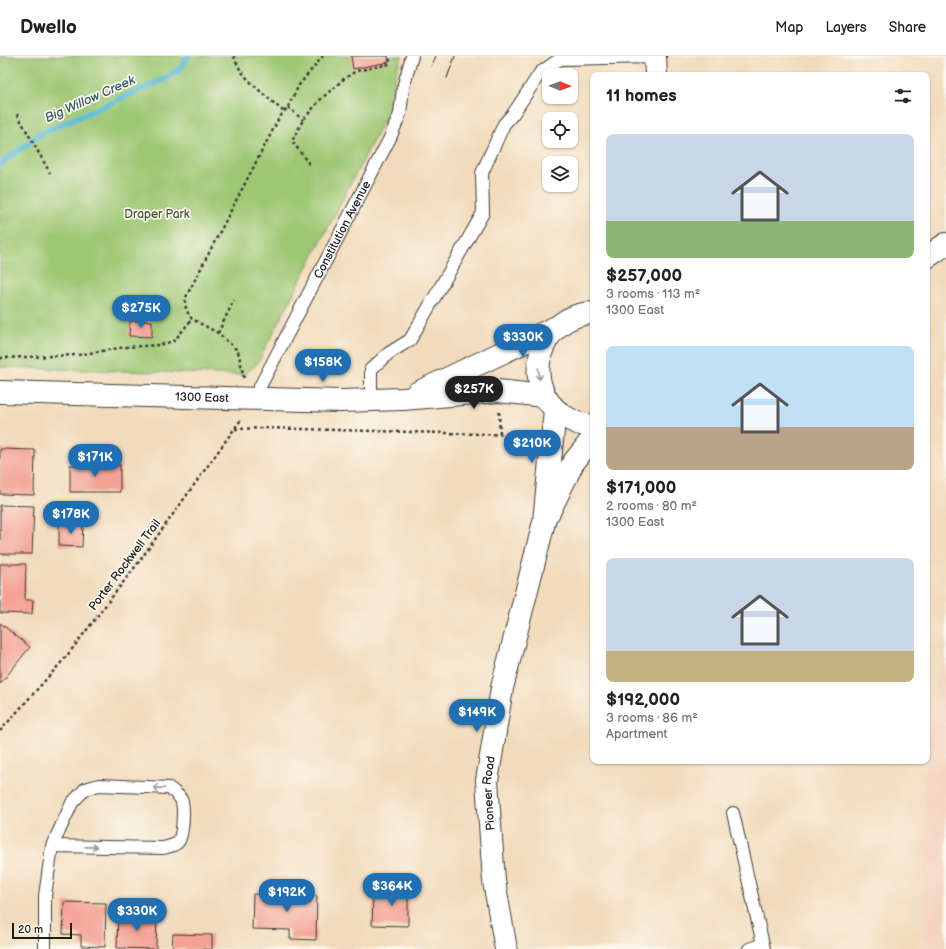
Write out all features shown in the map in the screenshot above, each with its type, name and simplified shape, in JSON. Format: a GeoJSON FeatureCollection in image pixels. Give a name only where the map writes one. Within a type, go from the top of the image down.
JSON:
{"type":"FeatureCollection","features":[{"type":"Feature","properties":{"kind":"main road"},"geometry":{"type":"LineString","coordinates":[[930,255],[946,244]]}},
{"type":"Feature","properties":{"kind":"main road"},"geometry":{"type":"LineString","coordinates":[[555,328],[568,318],[590,310]]}},
{"type":"Feature","properties":{"kind":"main road","name":"1300 East"},"geometry":{"type":"LineString","coordinates":[[403,399],[555,328]]}},
{"type":"Feature","properties":{"kind":"main road","name":"Pioneer Road"},"geometry":{"type":"LineString","coordinates":[[506,949],[494,881],[487,781],[502,688],[544,522],[549,403],[538,372],[541,348],[555,328]]}},
{"type":"Feature","properties":{"kind":"main road","name":"1300 East"},"geometry":{"type":"LineString","coordinates":[[0,392],[371,400],[498,392],[549,403]]}},
{"type":"Feature","properties":{"kind":"main road"},"geometry":{"type":"LineString","coordinates":[[549,403],[572,421],[590,424]]}},
{"type":"Feature","properties":{"kind":"main road","name":"Pioneer Road"},"geometry":{"type":"LineString","coordinates":[[544,522],[573,463],[590,442]]}},
{"type":"Feature","properties":{"kind":"lane","name":"Constitution Avenue"},"geometry":{"type":"LineString","coordinates":[[248,397],[390,138],[400,114],[402,88],[412,56]]}},
{"type":"Feature","properties":{"kind":"lane"},"geometry":{"type":"LineString","coordinates":[[371,400],[371,369],[389,353],[410,340],[483,213],[482,173],[504,124],[513,114],[540,73],[560,59],[655,63]]}},
{"type":"Feature","properties":{"kind":"lane"},"geometry":{"type":"LineString","coordinates":[[45,949],[45,896],[52,846],[72,803],[85,789],[99,785],[169,788],[177,794],[182,801],[182,835],[178,842],[171,846],[163,848],[52,846]]}},
{"type":"Feature","properties":{"kind":"lane"},"geometry":{"type":"LineString","coordinates":[[733,814],[764,946],[749,949]]}},
{"type":"Feature","properties":{"kind":"path"},"geometry":{"type":"LineString","coordinates":[[234,56],[236,65],[242,73],[284,112]]}},
{"type":"Feature","properties":{"kind":"path"},"geometry":{"type":"LineString","coordinates":[[0,358],[78,355],[126,347],[159,345],[174,341],[192,318],[186,310],[185,299],[299,85],[323,56]]}},
{"type":"Feature","properties":{"kind":"path"},"geometry":{"type":"LineString","coordinates":[[309,164],[292,141],[303,120],[321,99],[345,78],[356,71],[390,64],[389,56]]}},
{"type":"Feature","properties":{"kind":"path"},"geometry":{"type":"LineString","coordinates":[[288,107],[303,120]]}},
{"type":"Feature","properties":{"kind":"path"},"geometry":{"type":"LineString","coordinates":[[17,114],[50,174]]}},
{"type":"Feature","properties":{"kind":"path"},"geometry":{"type":"LineString","coordinates":[[218,333],[234,300]]}},
{"type":"Feature","properties":{"kind":"path","name":"Porter Rockwell Trail"},"geometry":{"type":"LineString","coordinates":[[0,732],[66,658],[138,563],[240,421],[248,397],[238,351],[218,333],[192,318]]}},
{"type":"Feature","properties":{"kind":"path"},"geometry":{"type":"LineString","coordinates":[[499,410],[500,434]]}},
{"type":"Feature","properties":{"kind":"path"},"geometry":{"type":"LineString","coordinates":[[234,429],[265,428],[516,435],[527,443],[529,452]]}},
{"type":"Feature","properties":{"kind":"shaded area"},"geometry":{"type":"Polygon","coordinates":[[[946,632],[946,949],[923,949],[925,764],[930,764],[930,712],[946,632]]]}},
{"type":"Feature","properties":{"kind":"green space","name":"Draper Park"},"geometry":{"type":"Polygon","coordinates":[[[0,56],[402,56],[395,75],[389,110],[257,364],[244,375],[0,367],[0,56]]]}},
{"type":"Feature","properties":{"kind":"building"},"geometry":{"type":"Polygon","coordinates":[[[351,56],[388,56],[389,62],[353,69],[351,56]]]}},
{"type":"Feature","properties":{"kind":"building"},"geometry":{"type":"Polygon","coordinates":[[[130,321],[152,321],[152,337],[129,336],[130,321]]]}},
{"type":"Feature","properties":{"kind":"building"},"geometry":{"type":"Polygon","coordinates":[[[0,449],[35,450],[34,495],[0,494],[0,449]]]}},
{"type":"Feature","properties":{"kind":"building"},"geometry":{"type":"Polygon","coordinates":[[[70,465],[120,465],[120,492],[70,492],[70,465]]]}},
{"type":"Feature","properties":{"kind":"building"},"geometry":{"type":"Polygon","coordinates":[[[0,505],[34,506],[32,554],[0,554],[0,505]]]}},
{"type":"Feature","properties":{"kind":"building"},"geometry":{"type":"Polygon","coordinates":[[[59,523],[83,523],[82,547],[59,546],[59,523]]]}},
{"type":"Feature","properties":{"kind":"building"},"geometry":{"type":"Polygon","coordinates":[[[0,564],[26,564],[25,600],[33,600],[32,614],[0,613],[0,564]]]}},
{"type":"Feature","properties":{"kind":"building"},"geometry":{"type":"Polygon","coordinates":[[[0,623],[30,647],[0,684],[0,623]]]}},
{"type":"Feature","properties":{"kind":"building"},"geometry":{"type":"Polygon","coordinates":[[[396,878],[408,878],[408,926],[372,925],[373,895],[396,895],[396,878]]]}},
{"type":"Feature","properties":{"kind":"building"},"geometry":{"type":"Polygon","coordinates":[[[291,883],[305,883],[305,895],[317,896],[316,940],[290,939],[290,930],[252,929],[253,894],[291,895],[291,883]]]}},
{"type":"Feature","properties":{"kind":"building"},"geometry":{"type":"Polygon","coordinates":[[[64,902],[106,903],[105,947],[81,946],[81,935],[63,934],[64,902]]]}},
{"type":"Feature","properties":{"kind":"building"},"geometry":{"type":"Polygon","coordinates":[[[118,914],[157,916],[156,949],[117,948],[118,914]]]}},
{"type":"Feature","properties":{"kind":"building"},"geometry":{"type":"Polygon","coordinates":[[[173,934],[212,935],[212,949],[172,949],[173,934]]]}},
{"type":"Feature","properties":{"kind":"waterway","name":"Big Willow Creek"},"geometry":{"type":"LineString","coordinates":[[0,164],[42,133],[165,79],[181,68],[188,56]]}},
{"type":"Feature","properties":{"kind":"tram line"},"geometry":{"type":"LineString","coordinates":[[431,67],[436,56]]}},
{"type":"Feature","properties":{"kind":"tram line"},"geometry":{"type":"LineString","coordinates":[[447,78],[455,56]]}}]}
